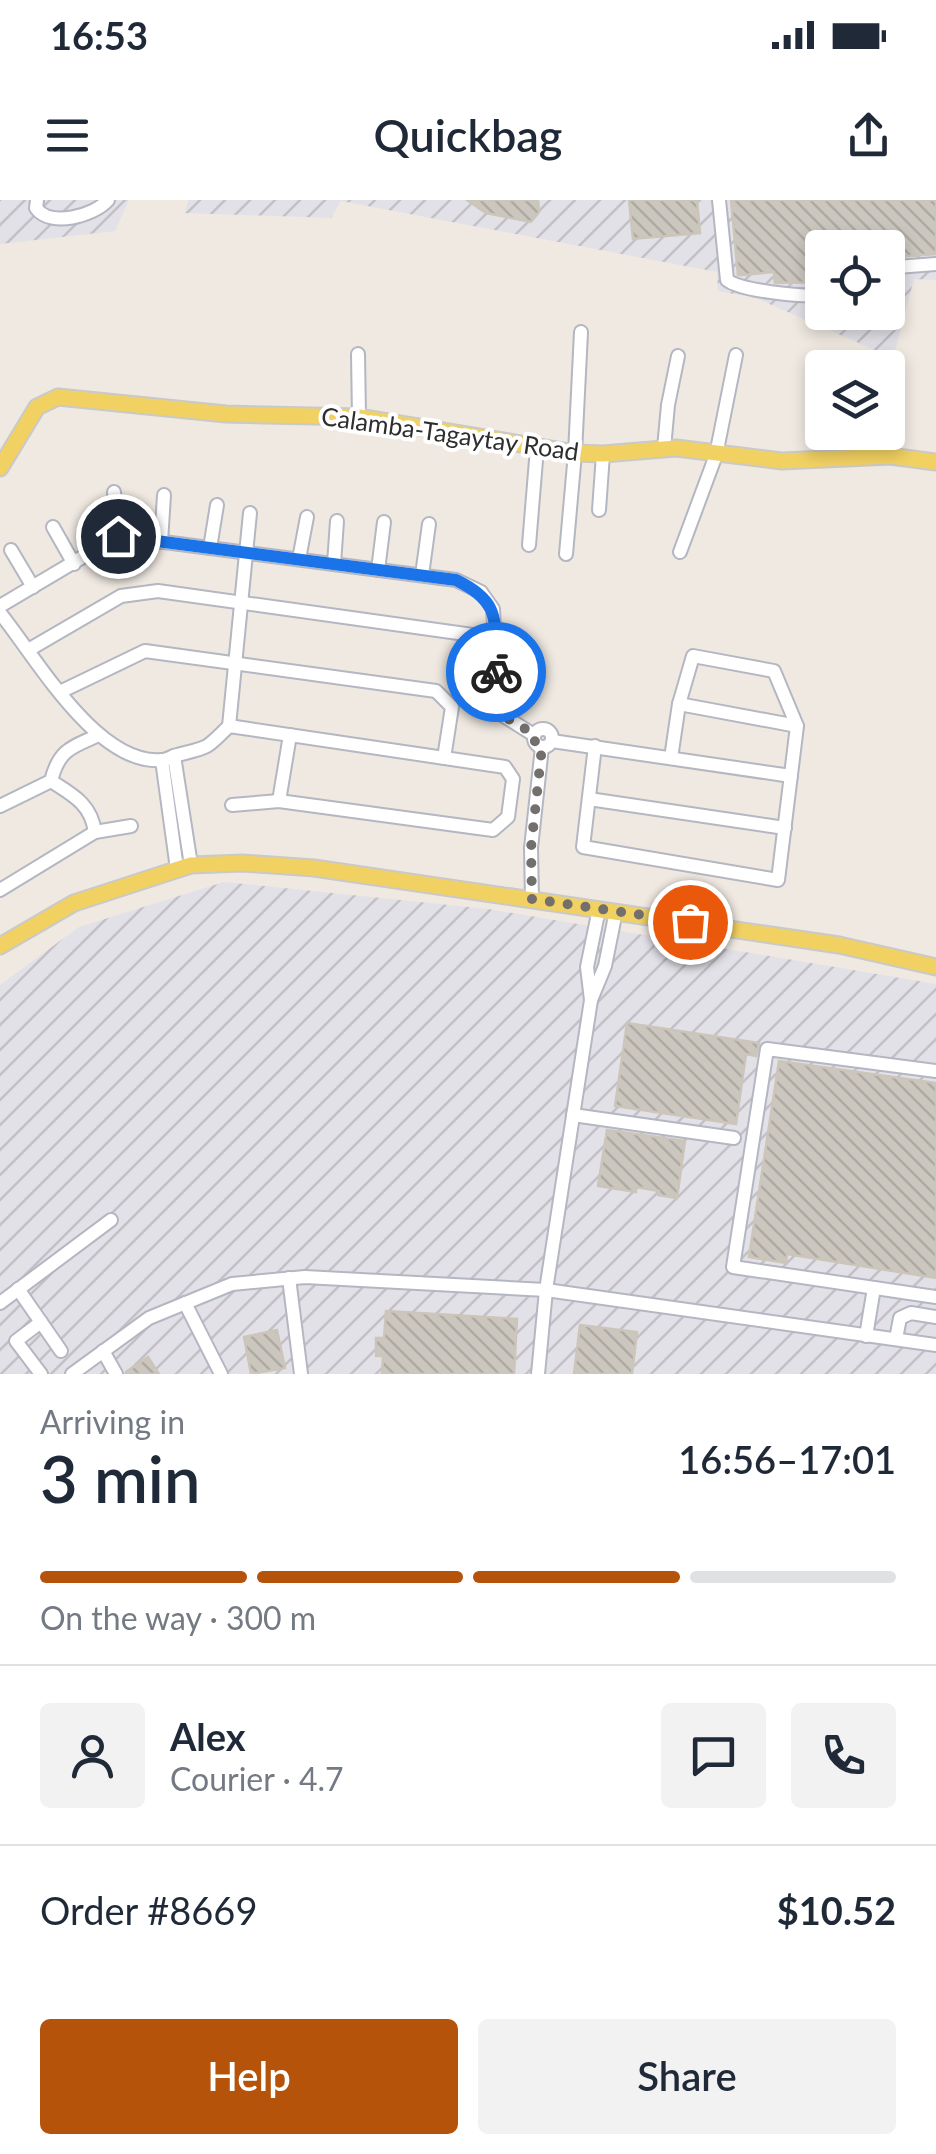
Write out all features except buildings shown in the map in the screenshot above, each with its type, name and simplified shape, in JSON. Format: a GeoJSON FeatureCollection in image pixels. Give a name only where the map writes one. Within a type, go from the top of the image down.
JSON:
{"type":"FeatureCollection","features":[{"type":"Feature","properties":{"kind":"main road","name":"Calamba-Tagaytay Road"},"geometry":{"type":"LineString","coordinates":[[0,468],[37,407],[58,397],[194,412],[359,418],[576,453],[664,448],[782,461],[890,456],[936,462]]}},
{"type":"Feature","properties":{"kind":"main road"},"geometry":{"type":"LineString","coordinates":[[0,946],[74,903],[184,867],[276,864],[839,945],[936,967]]}},
{"type":"Feature","properties":{"kind":"street"},"geometry":{"type":"LineString","coordinates":[[38,200],[36,208],[40,214],[52,219],[96,212],[108,200]]}},
{"type":"Feature","properties":{"kind":"street"},"geometry":{"type":"LineString","coordinates":[[719,200],[727,280],[734,286],[805,297]]}},
{"type":"Feature","properties":{"kind":"street"},"geometry":{"type":"LineString","coordinates":[[905,266],[936,264]]}},
{"type":"Feature","properties":{"kind":"street"},"geometry":{"type":"LineString","coordinates":[[566,554],[576,453],[581,332]]}},
{"type":"Feature","properties":{"kind":"street"},"geometry":{"type":"LineString","coordinates":[[358,354],[359,418]]}},
{"type":"Feature","properties":{"kind":"street"},"geometry":{"type":"LineString","coordinates":[[680,552],[716,455],[736,355]]}},
{"type":"Feature","properties":{"kind":"street"},"geometry":{"type":"LineString","coordinates":[[664,448],[678,356]]}},
{"type":"Feature","properties":{"kind":"street"},"geometry":{"type":"LineString","coordinates":[[529,545],[538,448]]}},
{"type":"Feature","properties":{"kind":"street"},"geometry":{"type":"LineString","coordinates":[[599,510],[603,454]]}},
{"type":"Feature","properties":{"kind":"street"},"geometry":{"type":"LineString","coordinates":[[114,492],[118,536]]}},
{"type":"Feature","properties":{"kind":"street"},"geometry":{"type":"LineString","coordinates":[[161,542],[164,494]]}},
{"type":"Feature","properties":{"kind":"street"},"geometry":{"type":"LineString","coordinates":[[210,548],[217,505]]}},
{"type":"Feature","properties":{"kind":"street"},"geometry":{"type":"LineString","coordinates":[[250,512],[248,552],[229,726],[207,748],[168,758],[132,754],[99,735],[60,692],[0,609],[118,536],[248,552],[456,580],[482,592],[493,608],[498,713],[542,741],[791,776]]}},
{"type":"Feature","properties":{"kind":"street"},"geometry":{"type":"LineString","coordinates":[[299,560],[307,516]]}},
{"type":"Feature","properties":{"kind":"street"},"geometry":{"type":"LineString","coordinates":[[334,564],[337,521]]}},
{"type":"Feature","properties":{"kind":"street"},"geometry":{"type":"LineString","coordinates":[[378,570],[384,522]]}},
{"type":"Feature","properties":{"kind":"street"},"geometry":{"type":"LineString","coordinates":[[422,576],[429,524]]}},
{"type":"Feature","properties":{"kind":"street"},"geometry":{"type":"LineString","coordinates":[[53,526],[74,564]]}},
{"type":"Feature","properties":{"kind":"street"},"geometry":{"type":"LineString","coordinates":[[11,550],[33,587]]}},
{"type":"Feature","properties":{"kind":"street"},"geometry":{"type":"LineString","coordinates":[[30,649],[122,596],[138,591],[494,638]]}},
{"type":"Feature","properties":{"kind":"street"},"geometry":{"type":"LineString","coordinates":[[60,692],[145,652],[436,692],[452,707],[444,758]]}},
{"type":"Feature","properties":{"kind":"street"},"geometry":{"type":"LineString","coordinates":[[595,746],[583,848],[778,880],[797,726],[774,671],[693,656],[679,704],[671,758]]}},
{"type":"Feature","properties":{"kind":"street"},"geometry":{"type":"LineString","coordinates":[[679,704],[797,726]]}},
{"type":"Feature","properties":{"kind":"street"},"geometry":{"type":"LineString","coordinates":[[229,726],[506,767],[513,779],[508,818],[493,830],[280,801],[232,805]]}},
{"type":"Feature","properties":{"kind":"street"},"geometry":{"type":"LineString","coordinates":[[280,801],[290,734]]}},
{"type":"Feature","properties":{"kind":"street"},"geometry":{"type":"LineString","coordinates":[[52,780],[55,766],[67,749],[99,735]]}},
{"type":"Feature","properties":{"kind":"street"},"geometry":{"type":"LineString","coordinates":[[532,899],[531,848],[542,741]]}},
{"type":"Feature","properties":{"kind":"street"},"geometry":{"type":"LineString","coordinates":[[168,758],[184,867]]}},
{"type":"Feature","properties":{"kind":"street"},"geometry":{"type":"LineString","coordinates":[[1,804],[52,780]]}},
{"type":"Feature","properties":{"kind":"street"},"geometry":{"type":"LineString","coordinates":[[52,780],[86,805],[95,832]]}},
{"type":"Feature","properties":{"kind":"street"},"geometry":{"type":"LineString","coordinates":[[589,799],[785,828]]}},
{"type":"Feature","properties":{"kind":"street"},"geometry":{"type":"LineString","coordinates":[[0,890],[95,832],[130,826]]}},
{"type":"Feature","properties":{"kind":"street"},"geometry":{"type":"LineString","coordinates":[[591,1000],[587,967],[599,909]]}},
{"type":"Feature","properties":{"kind":"street"},"geometry":{"type":"LineString","coordinates":[[538,1374],[546,1290],[591,1000],[605,966],[616,912]]}},
{"type":"Feature","properties":{"kind":"street"},"geometry":{"type":"LineString","coordinates":[[936,1071],[767,1049],[733,1267],[936,1297]]}},
{"type":"Feature","properties":{"kind":"street"},"geometry":{"type":"LineString","coordinates":[[573,1116],[734,1138]]}},
{"type":"Feature","properties":{"kind":"street"},"geometry":{"type":"LineString","coordinates":[[0,1303],[111,1220]]}},
{"type":"Feature","properties":{"kind":"street"},"geometry":{"type":"LineString","coordinates":[[289,1278],[301,1374]]}},
{"type":"Feature","properties":{"kind":"street"},"geometry":{"type":"LineString","coordinates":[[72,1374],[149,1318],[232,1284],[289,1278],[546,1290],[936,1345]]}},
{"type":"Feature","properties":{"kind":"street"},"geometry":{"type":"LineString","coordinates":[[866,1336],[874,1288]]}},
{"type":"Feature","properties":{"kind":"street"},"geometry":{"type":"LineString","coordinates":[[18,1289],[62,1351]]}},
{"type":"Feature","properties":{"kind":"street"},"geometry":{"type":"LineString","coordinates":[[185,1303],[221,1374]]}},
{"type":"Feature","properties":{"kind":"street"},"geometry":{"type":"LineString","coordinates":[[896,1339],[900,1318],[910,1313],[936,1317]]}},
{"type":"Feature","properties":{"kind":"street"},"geometry":{"type":"LineString","coordinates":[[40,1374],[16,1341],[41,1322]]}},
{"type":"Feature","properties":{"kind":"street"},"geometry":{"type":"LineString","coordinates":[[103,1351],[116,1374]]}},
{"type":"Feature","properties":{"kind":"shaded area"},"geometry":{"type":"Polygon","coordinates":[[[0,200],[129,200],[115,231],[0,244],[0,200]]]}},
{"type":"Feature","properties":{"kind":"shaded area"},"geometry":{"type":"Polygon","coordinates":[[[188,200],[936,200],[936,280],[914,279],[905,313],[905,230],[805,230],[805,319],[756,298],[718,291],[717,272],[341,201],[331,218],[185,213],[188,200]]]}},
{"type":"Feature","properties":{"kind":"shaded area"},"geometry":{"type":"Polygon","coordinates":[[[829,330],[900,330],[895,350],[875,350],[829,330]]]}},
{"type":"Feature","properties":{"kind":"shaded area"},"geometry":{"type":"Polygon","coordinates":[[[224,882],[488,909],[936,984],[936,1374],[0,1374],[0,985],[79,927],[224,882]]]}},
{"type":"Feature","properties":{"kind":"way so far"},"geometry":{"type":"LineString","coordinates":[[496,672],[498,713],[534,734],[535,742],[542,747],[531,848],[532,899],[690,922]]}},
{"type":"Feature","properties":{"kind":"route"},"geometry":{"type":"LineString","coordinates":[[118,536],[456,580],[482,592],[493,608],[496,672]]}}]}
